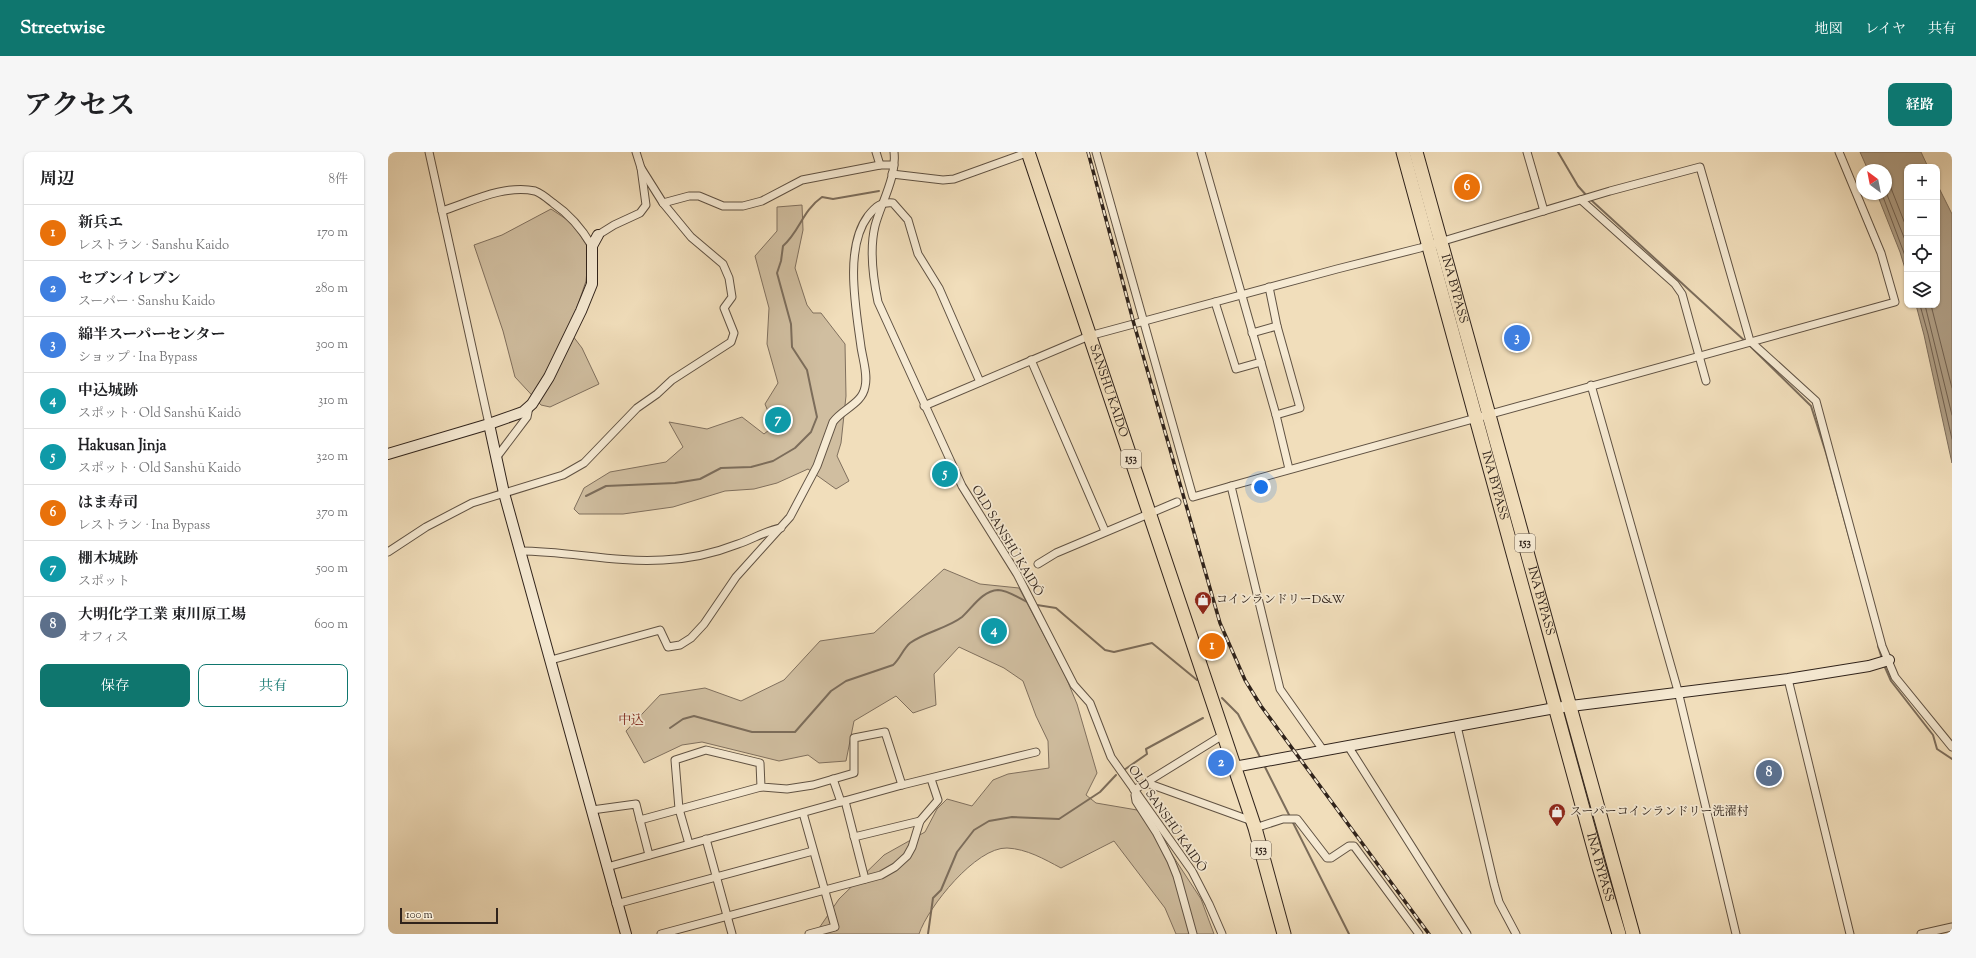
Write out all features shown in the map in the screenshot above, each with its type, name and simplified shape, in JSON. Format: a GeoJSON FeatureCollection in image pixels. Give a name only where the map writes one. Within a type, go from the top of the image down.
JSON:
{"type":"FeatureCollection","features":[{"type":"Feature","properties":{"kind":"highway","name":"SANSHU KAIDO"},"geometry":{"type":"LineString","coordinates":[[1029,152],[1089,336],[1234,767]]}},
{"type":"Feature","properties":{"kind":"highway","name":"INA BYPASS"},"geometry":{"type":"LineString","coordinates":[[1403,152],[1429,245],[1570,706],[1633,934]]}},
{"type":"Feature","properties":{"kind":"highway","name":"INA BYPASS"},"geometry":{"type":"LineString","coordinates":[[1416,152],[1442,241],[1482,416],[1555,708],[1619,934]]}},
{"type":"Feature","properties":{"kind":"highway","name":"153"},"geometry":{"type":"LineString","coordinates":[[1234,767],[1254,824],[1284,934]]}},
{"type":"Feature","properties":{"kind":"street"},"geometry":{"type":"LineString","coordinates":[[429,152],[504,493],[592,810],[616,904],[626,934]]}},
{"type":"Feature","properties":{"kind":"street"},"geometry":{"type":"LineString","coordinates":[[388,454],[489,424],[523,412],[529,407],[549,377],[581,311],[592,284],[592,246],[598,235],[614,224],[640,213],[646,205],[641,168],[636,152]]}},
{"type":"Feature","properties":{"kind":"street"},"geometry":{"type":"LineString","coordinates":[[876,152],[880,165]]}},
{"type":"Feature","properties":{"kind":"street","name":"OLD SANSHŪ KAIDŌ"},"geometry":{"type":"LineString","coordinates":[[894,152],[892,174],[872,240],[874,282],[878,302],[963,490],[1017,574],[1074,685],[1090,703],[1111,757],[1192,871],[1222,934]]}},
{"type":"Feature","properties":{"kind":"street"},"geometry":{"type":"LineString","coordinates":[[892,174],[943,180],[954,179],[1029,152]]}},
{"type":"Feature","properties":{"kind":"street"},"geometry":{"type":"LineString","coordinates":[[1096,152],[1193,497],[1741,343],[1755,341],[1895,302],[1881,253],[1868,218],[1839,152]]}},
{"type":"Feature","properties":{"kind":"street"},"geometry":{"type":"LineString","coordinates":[[1201,152],[1290,469]]}},
{"type":"Feature","properties":{"kind":"street"},"geometry":{"type":"LineString","coordinates":[[1527,152],[1544,212]]}},
{"type":"Feature","properties":{"kind":"street"},"geometry":{"type":"LineString","coordinates":[[663,203],[689,196],[699,196],[724,206],[743,206],[762,200],[802,180],[880,165],[894,165]]}},
{"type":"Feature","properties":{"kind":"street"},"geometry":{"type":"LineString","coordinates":[[924,406],[1089,336],[1429,245],[1544,212],[1593,196],[1700,167],[1750,341],[1816,401],[1885,662],[1895,677],[1952,747]]}},
{"type":"Feature","properties":{"kind":"street"},"geometry":{"type":"LineString","coordinates":[[388,552],[426,526],[472,504],[563,476],[584,463],[637,408],[657,394],[672,380],[731,342],[734,333],[724,308],[732,297],[731,287],[722,264],[691,237],[663,203],[641,168]]}},
{"type":"Feature","properties":{"kind":"street"},"geometry":{"type":"LineString","coordinates":[[442,211],[496,193],[513,190],[536,191],[561,208],[583,231],[592,246]]}},
{"type":"Feature","properties":{"kind":"street"},"geometry":{"type":"LineString","coordinates":[[1583,199],[1675,284],[1682,294],[1706,381]]}},
{"type":"Feature","properties":{"kind":"street"},"geometry":{"type":"LineString","coordinates":[[551,660],[660,630],[668,647],[680,645],[691,638],[704,624],[736,577],[790,517],[817,466],[833,422],[837,417],[859,400],[864,393],[865,373],[854,275],[854,252],[858,233],[866,219],[874,208],[884,202],[893,203],[908,220],[918,254],[939,288],[980,382]]}},
{"type":"Feature","properties":{"kind":"street"},"geometry":{"type":"LineString","coordinates":[[1269,287],[1277,326],[1300,408],[1276,415]]}},
{"type":"Feature","properties":{"kind":"street"},"geometry":{"type":"LineString","coordinates":[[1216,302],[1236,369],[1261,362]]}},
{"type":"Feature","properties":{"kind":"street"},"geometry":{"type":"LineString","coordinates":[[1252,333],[1277,326]]}},
{"type":"Feature","properties":{"kind":"street"},"geometry":{"type":"LineString","coordinates":[[1031,360],[1105,531]]}},
{"type":"Feature","properties":{"kind":"street"},"geometry":{"type":"LineString","coordinates":[[1591,385],[1678,692],[1736,934]]}},
{"type":"Feature","properties":{"kind":"street"},"geometry":{"type":"LineString","coordinates":[[496,458],[527,417],[529,407]]}},
{"type":"Feature","properties":{"kind":"street"},"geometry":{"type":"LineString","coordinates":[[1231,486],[1280,689],[1324,750]]}},
{"type":"Feature","properties":{"kind":"street"},"geometry":{"type":"LineString","coordinates":[[1038,564],[1056,553],[1105,531],[1177,502]]}},
{"type":"Feature","properties":{"kind":"street"},"geometry":{"type":"LineString","coordinates":[[520,551],[539,551],[634,561],[664,560],[698,556],[728,548],[770,530],[781,528]]}},
{"type":"Feature","properties":{"kind":"street"},"geometry":{"type":"LineString","coordinates":[[1234,767],[1555,708],[1788,679],[1885,662]]}},
{"type":"Feature","properties":{"kind":"street"},"geometry":{"type":"LineString","coordinates":[[1788,679],[1850,934]]}},
{"type":"Feature","properties":{"kind":"street"},"geometry":{"type":"LineString","coordinates":[[1457,726],[1499,902],[1516,934]]}},
{"type":"Feature","properties":{"kind":"street"},"geometry":{"type":"LineString","coordinates":[[640,820],[679,808],[761,787],[787,789],[813,785],[854,773],[854,738],[885,732],[902,785]]}},
{"type":"Feature","properties":{"kind":"street"},"geometry":{"type":"LineString","coordinates":[[1193,934],[1177,876],[1171,861],[1156,832],[1136,801],[1134,790],[1223,735]]}},
{"type":"Feature","properties":{"kind":"street"},"geometry":{"type":"LineString","coordinates":[[1348,746],[1467,934]]}},
{"type":"Feature","properties":{"kind":"street"},"geometry":{"type":"LineString","coordinates":[[689,844],[679,808],[675,760],[706,750],[760,762],[761,787]]}},
{"type":"Feature","properties":{"kind":"street"},"geometry":{"type":"LineString","coordinates":[[607,867],[902,785],[1036,752]]}},
{"type":"Feature","properties":{"kind":"street"},"geometry":{"type":"LineString","coordinates":[[833,779],[843,802],[865,879]]}},
{"type":"Feature","properties":{"kind":"street"},"geometry":{"type":"LineString","coordinates":[[661,934],[727,915],[881,875],[895,867],[907,856],[912,847],[920,821],[938,800],[931,779]]}},
{"type":"Feature","properties":{"kind":"street"},"geometry":{"type":"LineString","coordinates":[[1147,783],[1254,824],[1290,818],[1300,821],[1327,858],[1331,858],[1349,846],[1354,846],[1419,934]]}},
{"type":"Feature","properties":{"kind":"street"},"geometry":{"type":"LineString","coordinates":[[592,810],[636,804],[649,855]]}},
{"type":"Feature","properties":{"kind":"street"},"geometry":{"type":"LineString","coordinates":[[803,813],[835,927],[809,934]]}},
{"type":"Feature","properties":{"kind":"street"},"geometry":{"type":"LineString","coordinates":[[854,837],[920,821]]}},
{"type":"Feature","properties":{"kind":"street"},"geometry":{"type":"LineString","coordinates":[[706,839],[732,934]]}},
{"type":"Feature","properties":{"kind":"street"},"geometry":{"type":"LineString","coordinates":[[616,904],[813,851]]}},
{"type":"Feature","properties":{"kind":"street"},"geometry":{"type":"LineString","coordinates":[[1921,934],[1952,927]]}},
{"type":"Feature","properties":{"kind":"shaded area"},"geometry":{"type":"Polygon","coordinates":[[[802,205],[803,230],[795,268],[807,305],[813,313],[821,313],[845,344],[846,396],[841,443],[837,456],[849,481],[836,489],[808,469],[777,483],[754,489],[725,491],[673,507],[623,514],[579,514],[574,509],[584,488],[610,472],[666,462],[683,447],[669,422],[707,429],[742,417],[764,434],[774,426],[765,404],[778,383],[767,344],[769,308],[755,256],[777,231],[777,207],[802,205]]]}},
{"type":"Feature","properties":{"kind":"shaded area"},"geometry":{"type":"Polygon","coordinates":[[[551,209],[572,223],[589,249],[586,281],[569,331],[582,348],[599,384],[550,407],[541,405],[515,377],[503,331],[474,245],[502,235],[551,209]]]}},
{"type":"Feature","properties":{"kind":"shaded area"},"geometry":{"type":"Polygon","coordinates":[[[944,569],[980,584],[1019,588],[1065,675],[1077,704],[1097,773],[1086,795],[1096,803],[1137,810],[1171,853],[1201,899],[1214,934],[1176,934],[1165,908],[1114,841],[1061,868],[1021,850],[1007,848],[995,850],[981,857],[955,880],[932,909],[919,934],[815,934],[839,899],[884,855],[925,832],[937,809],[947,799],[972,806],[993,780],[1008,774],[1049,768],[1048,741],[1036,716],[1023,681],[1004,668],[959,647],[934,674],[936,705],[913,713],[896,696],[854,721],[846,761],[819,763],[808,755],[779,761],[702,742],[682,745],[644,763],[626,731],[660,695],[705,688],[741,701],[784,680],[820,641],[874,633],[944,569]]]}},
{"type":"Feature","properties":{"kind":"water"},"geometry":{"type":"Polygon","coordinates":[[[1860,152],[1921,152],[1927,164],[1904,164],[1904,265],[1879,200],[1892,200],[1892,164],[1865,164],[1860,152]]]}},
{"type":"Feature","properties":{"kind":"water"},"geometry":{"type":"Polygon","coordinates":[[[1940,190],[1952,214],[1952,463],[1917,308],[1940,308],[1940,190]]]}},
{"type":"Feature","properties":{"kind":"waterway"},"geometry":{"type":"LineString","coordinates":[[1558,152],[1578,186],[1587,196]]}},
{"type":"Feature","properties":{"kind":"waterway"},"geometry":{"type":"LineString","coordinates":[[586,496],[606,486],[675,483],[700,479],[721,468],[751,467],[773,461],[795,448],[811,432],[817,417],[807,370],[792,347],[791,324],[777,273],[781,261],[783,246],[789,240],[810,208],[822,197],[833,199],[879,191]]}},
{"type":"Feature","properties":{"kind":"waterway"},"geometry":{"type":"LineString","coordinates":[[1590,199],[1746,342]]}},
{"type":"Feature","properties":{"kind":"waterway"},"geometry":{"type":"LineString","coordinates":[[1749,345],[1811,406],[1826,453],[1856,562]]}},
{"type":"Feature","properties":{"kind":"waterway"},"geometry":{"type":"LineString","coordinates":[[670,728],[683,719],[694,716],[752,732],[795,732],[831,691],[846,681],[893,665],[910,643],[956,621],[987,593],[1002,590],[1029,603]]}},
{"type":"Feature","properties":{"kind":"waterway"},"geometry":{"type":"LineString","coordinates":[[1037,605],[1056,608],[1105,650],[1114,652],[1152,643],[1197,680]]}},
{"type":"Feature","properties":{"kind":"waterway"},"geometry":{"type":"LineString","coordinates":[[1878,646],[1882,659]]}},
{"type":"Feature","properties":{"kind":"waterway"},"geometry":{"type":"LineString","coordinates":[[1884,665],[1891,681],[1933,735],[1937,749],[1952,759]]}},
{"type":"Feature","properties":{"kind":"waterway"},"geometry":{"type":"LineString","coordinates":[[1222,698],[1238,714],[1261,759]]}},
{"type":"Feature","properties":{"kind":"waterway"},"geometry":{"type":"LineString","coordinates":[[1124,770],[1147,754],[1146,749],[1203,718]]}},
{"type":"Feature","properties":{"kind":"waterway"},"geometry":{"type":"LineString","coordinates":[[1264,765],[1349,934]]}},
{"type":"Feature","properties":{"kind":"waterway"},"geometry":{"type":"LineString","coordinates":[[928,934],[933,898],[941,890],[957,852],[974,830],[989,821],[1012,817],[1059,819],[1100,792],[1116,775]]}},
{"type":"Feature","properties":{"kind":"railway"},"geometry":{"type":"LineString","coordinates":[[1088,152],[1134,324],[1220,623],[1245,680],[1261,706],[1429,934]]}},
{"type":"Feature","properties":{"kind":"place","name":"はま寿司"},"geometry":{"type":"Point","coordinates":[1467,187]}},
{"type":"Feature","properties":{"kind":"place","name":"綿半スーパーセンター"},"geometry":{"type":"Point","coordinates":[1517,338]}},
{"type":"Feature","properties":{"kind":"place","name":"棚木城跡"},"geometry":{"type":"Point","coordinates":[778,420]}},
{"type":"Feature","properties":{"kind":"place","name":"Hakusan Jinja"},"geometry":{"type":"Point","coordinates":[945,474]}},
{"type":"Feature","properties":{"kind":"place","name":"コインランドリーD&W"},"geometry":{"type":"Point","coordinates":[1203,615]}},
{"type":"Feature","properties":{"kind":"place","name":"中込城跡"},"geometry":{"type":"Point","coordinates":[994,631]}},
{"type":"Feature","properties":{"kind":"place","name":"新兵エ"},"geometry":{"type":"Point","coordinates":[1212,646]}},
{"type":"Feature","properties":{"kind":"place","name":"セブンイレブン"},"geometry":{"type":"Point","coordinates":[1221,763]}},
{"type":"Feature","properties":{"kind":"place","name":"大明化学工業 東川原工場"},"geometry":{"type":"Point","coordinates":[1769,773]}},
{"type":"Feature","properties":{"kind":"place","name":"スーパーコインランドリー洗濯村"},"geometry":{"type":"Point","coordinates":[1557,827]}},
{"type":"Feature","properties":{"kind":"district","name":"中込"},"geometry":{"type":"Point","coordinates":[631,721]}}]}
